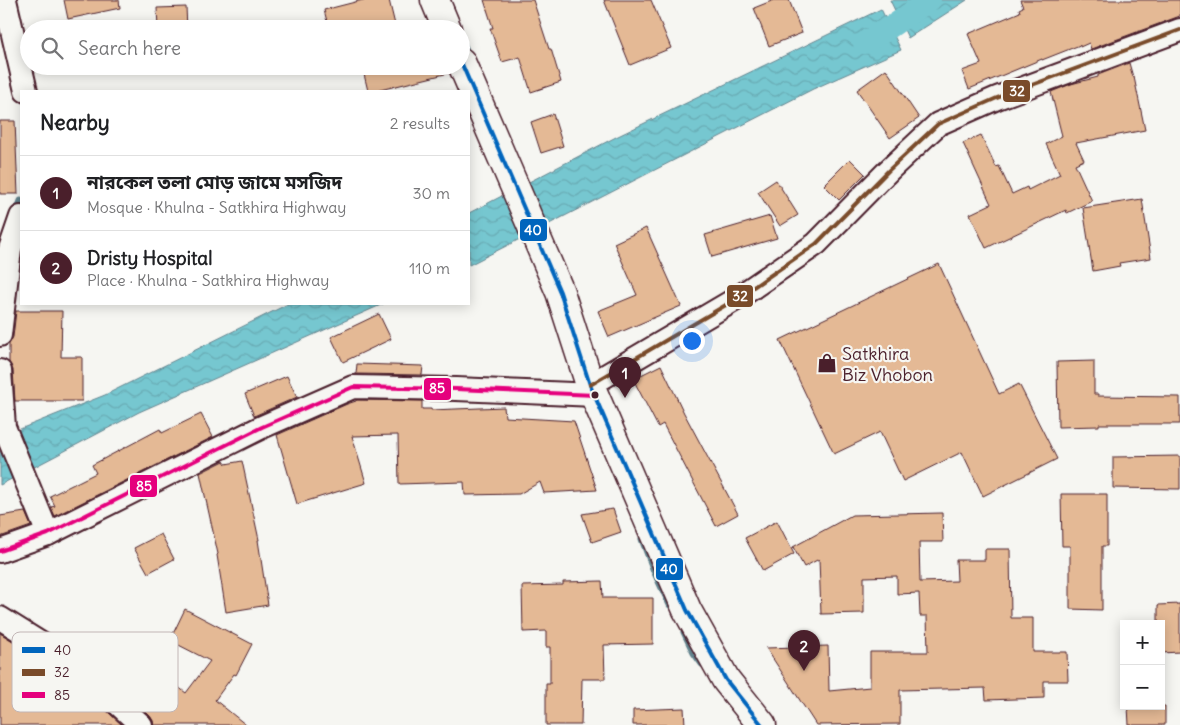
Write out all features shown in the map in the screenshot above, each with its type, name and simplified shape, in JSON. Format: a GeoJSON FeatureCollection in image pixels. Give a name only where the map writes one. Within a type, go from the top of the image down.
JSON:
{"type":"FeatureCollection","features":[{"type":"Feature","properties":{"kind":"highway"},"geometry":{"type":"LineString","coordinates":[[435,0],[443,20]]}},
{"type":"Feature","properties":{"kind":"highway"},"geometry":{"type":"LineString","coordinates":[[466,75],[560,292],[592,390],[687,610],[726,680],[762,725]]}},
{"type":"Feature","properties":{"kind":"street"},"geometry":{"type":"LineString","coordinates":[[5,0],[20,65]]}},
{"type":"Feature","properties":{"kind":"street"},"geometry":{"type":"LineString","coordinates":[[0,551],[48,534],[262,427],[353,387],[592,390],[736,298],[816,244],[889,170],[938,124],[997,98],[1180,30]]}},
{"type":"Feature","properties":{"kind":"street"},"geometry":{"type":"LineString","coordinates":[[22,75],[26,90]]}},
{"type":"Feature","properties":{"kind":"street"},"geometry":{"type":"LineString","coordinates":[[0,334],[10,249],[20,220]]}},
{"type":"Feature","properties":{"kind":"street"},"geometry":{"type":"LineString","coordinates":[[0,371],[2,428],[48,534]]}},
{"type":"Feature","properties":{"kind":"street"},"geometry":{"type":"LineString","coordinates":[[0,618],[22,632]]}},
{"type":"Feature","properties":{"kind":"street"},"geometry":{"type":"LineString","coordinates":[[127,712],[141,725]]}},
{"type":"Feature","properties":{"kind":"water"},"geometry":{"type":"Polygon","coordinates":[[[890,0],[967,0],[908,38],[890,0]]]}},
{"type":"Feature","properties":{"kind":"water"},"geometry":{"type":"Polygon","coordinates":[[[881,9],[901,50],[813,89],[470,264],[470,212],[616,137],[881,9]]]}},
{"type":"Feature","properties":{"kind":"water"},"geometry":{"type":"Polygon","coordinates":[[[286,305],[381,305],[139,412],[0,485],[0,437],[105,395],[286,305]]]}},
{"type":"Feature","properties":{"kind":"building"},"geometry":{"type":"Polygon","coordinates":[[[64,0],[119,0],[120,8],[68,19],[64,0]]]}},
{"type":"Feature","properties":{"kind":"building"},"geometry":{"type":"Polygon","coordinates":[[[363,0],[389,0],[394,20],[327,20],[324,10],[363,0]]]}},
{"type":"Feature","properties":{"kind":"building"},"geometry":{"type":"Polygon","coordinates":[[[484,0],[533,0],[561,82],[531,92],[520,57],[502,62],[490,28],[493,28],[484,0]]]}},
{"type":"Feature","properties":{"kind":"building"},"geometry":{"type":"Polygon","coordinates":[[[604,0],[651,0],[671,48],[630,65],[604,0]]]}},
{"type":"Feature","properties":{"kind":"building"},"geometry":{"type":"Polygon","coordinates":[[[774,0],[789,0],[802,33],[769,46],[754,8],[774,0]]]}},
{"type":"Feature","properties":{"kind":"building"},"geometry":{"type":"Polygon","coordinates":[[[1020,0],[1180,0],[1180,16],[1091,49],[1089,43],[1080,47],[1080,45],[969,89],[962,71],[981,64],[968,34],[1020,12],[1019,9],[1023,7],[1020,0]]]}},
{"type":"Feature","properties":{"kind":"building"},"geometry":{"type":"Polygon","coordinates":[[[186,7],[187,20],[158,20],[157,8],[186,7]]]}},
{"type":"Feature","properties":{"kind":"building"},"geometry":{"type":"Polygon","coordinates":[[[1129,63],[1134,77],[1145,130],[1076,143],[1084,160],[1075,164],[1092,201],[1067,213],[1066,210],[986,248],[970,214],[991,204],[963,143],[981,135],[996,167],[999,166],[1012,194],[1027,187],[1028,190],[1060,174],[1046,144],[1062,136],[1051,92],[1071,84],[1098,77],[1098,75],[1129,63]]]}},
{"type":"Feature","properties":{"kind":"building"},"geometry":{"type":"Polygon","coordinates":[[[886,69],[919,118],[890,138],[857,90],[886,69]]]}},
{"type":"Feature","properties":{"kind":"building"},"geometry":{"type":"Polygon","coordinates":[[[364,75],[441,75],[380,90],[368,90],[364,75]]]}},
{"type":"Feature","properties":{"kind":"building"},"geometry":{"type":"Polygon","coordinates":[[[553,114],[563,146],[541,153],[531,122],[553,114]]]}},
{"type":"Feature","properties":{"kind":"building"},"geometry":{"type":"Polygon","coordinates":[[[0,121],[15,121],[18,194],[0,194],[0,121]]]}},
{"type":"Feature","properties":{"kind":"building"},"geometry":{"type":"Polygon","coordinates":[[[850,159],[865,174],[839,200],[824,185],[850,159]]]}},
{"type":"Feature","properties":{"kind":"building"},"geometry":{"type":"Polygon","coordinates":[[[776,180],[798,215],[780,226],[758,192],[776,180]]]}},
{"type":"Feature","properties":{"kind":"building"},"geometry":{"type":"Polygon","coordinates":[[[1142,199],[1151,258],[1119,263],[1120,266],[1093,271],[1083,208],[1142,199]]]}},
{"type":"Feature","properties":{"kind":"building"},"geometry":{"type":"Polygon","coordinates":[[[770,216],[777,238],[712,257],[705,235],[770,216]]]}},
{"type":"Feature","properties":{"kind":"building"},"geometry":{"type":"Polygon","coordinates":[[[646,228],[681,306],[609,337],[598,311],[637,295],[614,243],[646,228]]]}},
{"type":"Feature","properties":{"kind":"building"},"geometry":{"type":"Polygon","coordinates":[[[939,264],[999,394],[1019,384],[1057,459],[983,496],[962,452],[903,481],[880,432],[834,454],[780,340],[939,264]]]}},
{"type":"Feature","properties":{"kind":"building"},"geometry":{"type":"Polygon","coordinates":[[[16,311],[62,311],[61,357],[82,357],[82,401],[15,401],[13,370],[9,362],[9,344],[13,337],[16,311]]]}},
{"type":"Feature","properties":{"kind":"building"},"geometry":{"type":"Polygon","coordinates":[[[379,314],[391,339],[343,362],[331,337],[379,314]]]}},
{"type":"Feature","properties":{"kind":"building"},"geometry":{"type":"Polygon","coordinates":[[[1094,361],[1094,394],[1098,394],[1098,396],[1180,397],[1180,424],[1099,424],[1099,426],[1058,427],[1057,362],[1094,361]]]}},
{"type":"Feature","properties":{"kind":"building"},"geometry":{"type":"Polygon","coordinates":[[[357,364],[423,366],[422,375],[356,374],[357,364]]]}},
{"type":"Feature","properties":{"kind":"building"},"geometry":{"type":"Polygon","coordinates":[[[661,365],[684,413],[738,514],[716,526],[663,424],[658,427],[633,379],[661,365]]]}},
{"type":"Feature","properties":{"kind":"building"},"geometry":{"type":"Polygon","coordinates":[[[287,376],[297,397],[254,416],[245,394],[287,376]]]}},
{"type":"Feature","properties":{"kind":"building"},"geometry":{"type":"Polygon","coordinates":[[[356,400],[422,401],[422,409],[431,410],[504,407],[505,417],[574,421],[597,490],[544,493],[540,482],[519,494],[465,495],[464,482],[399,484],[398,435],[352,436],[366,483],[297,504],[277,435],[356,400]]]}},
{"type":"Feature","properties":{"kind":"building"},"geometry":{"type":"Polygon","coordinates":[[[201,414],[213,437],[55,516],[51,507],[55,506],[50,496],[96,473],[92,465],[160,429],[162,433],[201,414]]]}},
{"type":"Feature","properties":{"kind":"building"},"geometry":{"type":"Polygon","coordinates":[[[1180,456],[1180,489],[1113,488],[1113,457],[1180,456]]]}},
{"type":"Feature","properties":{"kind":"building"},"geometry":{"type":"Polygon","coordinates":[[[224,461],[226,464],[242,461],[259,540],[268,605],[226,612],[218,554],[200,473],[224,461]]]}},
{"type":"Feature","properties":{"kind":"building"},"geometry":{"type":"Polygon","coordinates":[[[1061,494],[1107,494],[1107,546],[1102,546],[1102,610],[1070,609],[1070,546],[1062,546],[1061,494]]]}},
{"type":"Feature","properties":{"kind":"building"},"geometry":{"type":"Polygon","coordinates":[[[613,509],[621,532],[592,542],[582,514],[613,509]]]}},
{"type":"Feature","properties":{"kind":"building"},"geometry":{"type":"Polygon","coordinates":[[[25,512],[31,526],[0,537],[0,516],[25,512]]]}},
{"type":"Feature","properties":{"kind":"building"},"geometry":{"type":"Polygon","coordinates":[[[942,513],[943,542],[919,542],[920,582],[957,581],[956,560],[985,560],[985,549],[1010,549],[1011,618],[1033,618],[1033,652],[1067,652],[1068,681],[1044,681],[1044,698],[986,700],[985,688],[900,690],[900,724],[816,725],[766,648],[828,646],[829,691],[870,687],[870,652],[928,652],[927,616],[920,616],[919,593],[897,594],[897,576],[864,577],[864,613],[821,614],[819,559],[804,567],[793,547],[852,515],[942,513]]]}},
{"type":"Feature","properties":{"kind":"building"},"geometry":{"type":"Polygon","coordinates":[[[777,521],[794,554],[763,571],[745,538],[777,521]]]}},
{"type":"Feature","properties":{"kind":"building"},"geometry":{"type":"Polygon","coordinates":[[[161,534],[174,559],[148,573],[134,548],[161,534]]]}},
{"type":"Feature","properties":{"kind":"building"},"geometry":{"type":"Polygon","coordinates":[[[602,581],[603,598],[653,598],[653,644],[604,645],[605,679],[582,679],[581,725],[546,725],[546,684],[550,684],[550,647],[546,647],[546,631],[523,632],[522,586],[563,585],[563,582],[602,581]]]}},
{"type":"Feature","properties":{"kind":"building"},"geometry":{"type":"Polygon","coordinates":[[[1180,604],[1180,652],[1165,653],[1165,620],[1158,620],[1158,605],[1180,604]]]}},
{"type":"Feature","properties":{"kind":"building"},"geometry":{"type":"Polygon","coordinates":[[[185,609],[252,644],[236,675],[234,674],[215,700],[246,725],[154,725],[146,712],[178,712],[178,687],[186,693],[210,661],[178,645],[178,632],[174,632],[185,609]]]}},
{"type":"Feature","properties":{"kind":"building"},"geometry":{"type":"Polygon","coordinates":[[[0,633],[12,640],[12,712],[108,712],[122,725],[0,725],[0,633]]]}},
{"type":"Feature","properties":{"kind":"building"},"geometry":{"type":"Polygon","coordinates":[[[684,708],[685,725],[633,725],[633,710],[684,708]]]}},
{"type":"Feature","properties":{"kind":"building"},"geometry":{"type":"Polygon","coordinates":[[[1128,710],[1165,710],[1165,725],[1129,725],[1128,710]]]}},
{"type":"Feature","properties":{"kind":"waterway"},"geometry":{"type":"LineString","coordinates":[[864,43],[930,0]]}},
{"type":"Feature","properties":{"kind":"waterway"},"geometry":{"type":"LineString","coordinates":[[16,215],[20,204]]}},
{"type":"Feature","properties":{"kind":"waterway"},"geometry":{"type":"LineString","coordinates":[[642,539],[670,605]]}},
{"type":"Feature","properties":{"kind":"waterway"},"geometry":{"type":"LineString","coordinates":[[684,632],[694,653],[702,664]]}},
{"type":"Feature","properties":{"kind":"transit line","name":"32"},"geometry":{"type":"LineString","coordinates":[[590,385],[736,299],[816,244],[889,170],[938,124],[997,98],[1180,30]]}},
{"type":"Feature","properties":{"kind":"transit line","name":"40"},"geometry":{"type":"LineString","coordinates":[[467,75],[560,292],[590,385],[687,610],[726,680],[762,725]]}},
{"type":"Feature","properties":{"kind":"transit line","name":"85"},"geometry":{"type":"LineString","coordinates":[[0,551],[48,534],[262,427],[353,387],[595,395]]}},
{"type":"Feature","properties":{"kind":"place","name":"Satkhira Biz Vhobon"},"geometry":{"type":"Point","coordinates":[827,363]}},
{"type":"Feature","properties":{"kind":"place","name":"নারকেল তলা মোড় জামে মসজিদ"},"geometry":{"type":"Point","coordinates":[625,398]}},
{"type":"Feature","properties":{"kind":"place","name":"Dristy Hospital"},"geometry":{"type":"Point","coordinates":[804,671]}}]}
